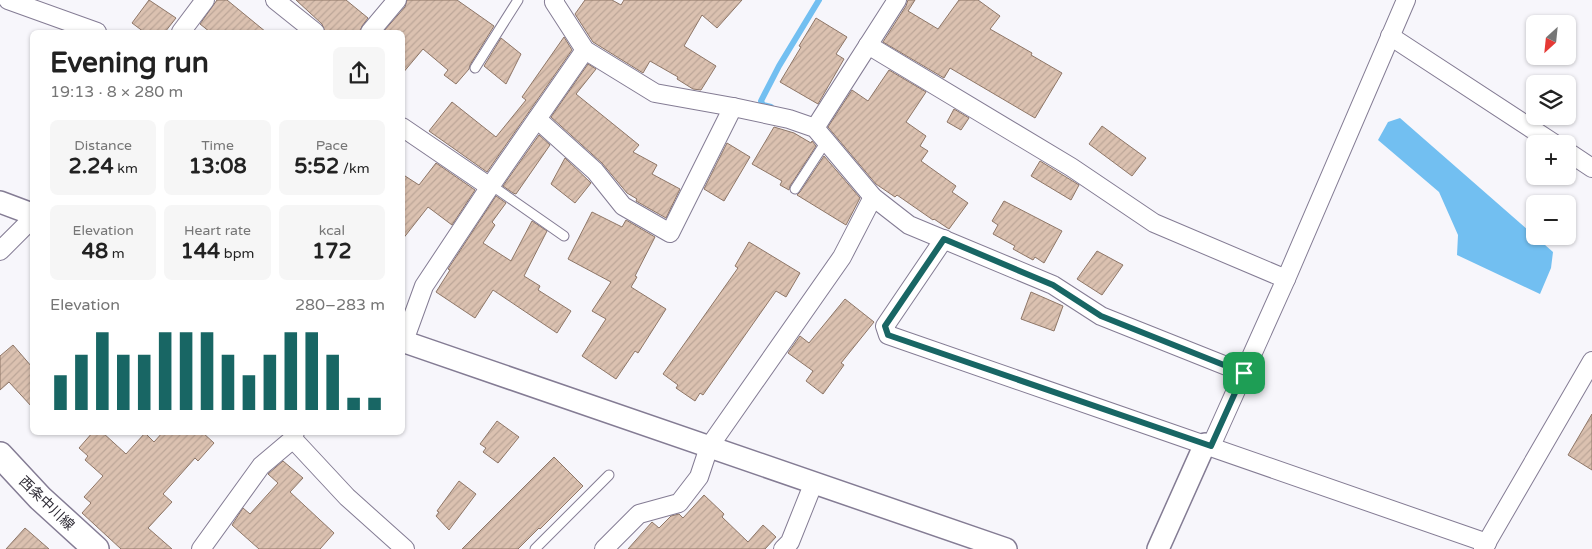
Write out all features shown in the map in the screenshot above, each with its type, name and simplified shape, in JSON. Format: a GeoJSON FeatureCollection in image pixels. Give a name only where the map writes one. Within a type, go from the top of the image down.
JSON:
{"type":"FeatureCollection","features":[{"type":"Feature","properties":{"kind":"main road","name":"西条中川線"},"geometry":{"type":"LineString","coordinates":[[0,455],[40,498],[96,549]]}},
{"type":"Feature","properties":{"kind":"street"},"geometry":{"type":"LineString","coordinates":[[0,9],[3,0]]}},
{"type":"Feature","properties":{"kind":"street"},"geometry":{"type":"LineString","coordinates":[[8,0],[92,30]]}},
{"type":"Feature","properties":{"kind":"street"},"geometry":{"type":"LineString","coordinates":[[182,30],[205,0]]}},
{"type":"Feature","properties":{"kind":"street"},"geometry":{"type":"LineString","coordinates":[[275,0],[312,30]]}},
{"type":"Feature","properties":{"kind":"street"},"geometry":{"type":"LineString","coordinates":[[372,30],[397,0]]}},
{"type":"Feature","properties":{"kind":"street"},"geometry":{"type":"LineString","coordinates":[[821,134],[868,45],[897,0]]}},
{"type":"Feature","properties":{"kind":"street"},"geometry":{"type":"LineString","coordinates":[[1158,549],[1244,373],[1406,0]]}},
{"type":"Feature","properties":{"kind":"street"},"geometry":{"type":"LineString","coordinates":[[550,1],[585,50],[655,93],[733,106],[789,119],[821,134],[874,197],[909,225],[1053,285],[1101,316],[1244,373]]}},
{"type":"Feature","properties":{"kind":"street"},"geometry":{"type":"LineString","coordinates":[[1390,36],[1540,135]]}},
{"type":"Feature","properties":{"kind":"street"},"geometry":{"type":"LineString","coordinates":[[868,45],[1071,167],[1154,223],[1286,279]]}},
{"type":"Feature","properties":{"kind":"street"},"geometry":{"type":"LineString","coordinates":[[405,336],[424,286],[490,186],[585,50]]}},
{"type":"Feature","properties":{"kind":"street"},"geometry":{"type":"LineString","coordinates":[[537,119],[595,171],[624,206],[670,233],[733,106]]}},
{"type":"Feature","properties":{"kind":"street"},"geometry":{"type":"LineString","coordinates":[[405,129],[490,186]]}},
{"type":"Feature","properties":{"kind":"street"},"geometry":{"type":"LineString","coordinates":[[1576,157],[1592,168]]}},
{"type":"Feature","properties":{"kind":"street"},"geometry":{"type":"LineString","coordinates":[[604,549],[639,514],[679,503],[699,477],[709,447],[842,257],[874,197]]}},
{"type":"Feature","properties":{"kind":"street"},"geometry":{"type":"LineString","coordinates":[[0,202],[30,213]]}},
{"type":"Feature","properties":{"kind":"street"},"geometry":{"type":"LineString","coordinates":[[0,251],[30,221]]}},
{"type":"Feature","properties":{"kind":"street"},"geometry":{"type":"LineString","coordinates":[[944,239],[885,326],[888,335],[1208,445],[1485,546],[1592,362]]}},
{"type":"Feature","properties":{"kind":"street"},"geometry":{"type":"LineString","coordinates":[[405,342],[1006,549]]}},
{"type":"Feature","properties":{"kind":"street"},"geometry":{"type":"LineString","coordinates":[[201,549],[261,466],[294,436],[347,497],[405,549]]}},
{"type":"Feature","properties":{"kind":"street"},"geometry":{"type":"LineString","coordinates":[[783,549],[790,542],[814,482]]}},
{"type":"Feature","properties":{"kind":"lane"},"geometry":{"type":"LineString","coordinates":[[475,68],[518,0]]}},
{"type":"Feature","properties":{"kind":"lane"},"geometry":{"type":"LineString","coordinates":[[795,189],[821,134]]}},
{"type":"Feature","properties":{"kind":"lane"},"geometry":{"type":"LineString","coordinates":[[490,186],[564,236]]}},
{"type":"Feature","properties":{"kind":"lane"},"geometry":{"type":"LineString","coordinates":[[535,549],[609,475]]}},
{"type":"Feature","properties":{"kind":"water"},"geometry":{"type":"Polygon","coordinates":[[[1400,118],[1526,228],[1526,245],[1545,245],[1553,252],[1551,268],[1540,294],[1457,255],[1458,235],[1439,192],[1378,140],[1388,122],[1400,118]]]}},
{"type":"Feature","properties":{"kind":"building"},"geometry":{"type":"Polygon","coordinates":[[[149,0],[176,18],[167,30],[141,30],[132,23],[149,0]]]}},
{"type":"Feature","properties":{"kind":"building"},"geometry":{"type":"Polygon","coordinates":[[[217,0],[227,0],[264,30],[208,30],[200,24],[217,0]]]}},
{"type":"Feature","properties":{"kind":"building"},"geometry":{"type":"Polygon","coordinates":[[[296,0],[346,0],[368,18],[361,30],[324,30],[322,24],[296,0]]]}},
{"type":"Feature","properties":{"kind":"building"},"geometry":{"type":"Polygon","coordinates":[[[407,0],[457,0],[494,26],[469,69],[456,84],[444,75],[448,70],[423,49],[405,70],[405,30],[385,30],[405,7],[407,0]]]}},
{"type":"Feature","properties":{"kind":"building"},"geometry":{"type":"Polygon","coordinates":[[[585,0],[612,0],[621,5],[624,0],[742,0],[717,28],[702,15],[684,46],[716,66],[701,90],[693,89],[677,79],[678,77],[650,61],[643,73],[593,42],[575,14],[585,0]]]}},
{"type":"Feature","properties":{"kind":"building"},"geometry":{"type":"Polygon","coordinates":[[[908,0],[915,0],[908,11],[938,29],[959,0],[978,0],[1000,16],[990,29],[1062,73],[1035,118],[950,68],[944,78],[883,42],[908,0]]]}},
{"type":"Feature","properties":{"kind":"building"},"geometry":{"type":"Polygon","coordinates":[[[816,18],[847,37],[836,54],[844,59],[818,104],[780,82],[816,18]]]}},
{"type":"Feature","properties":{"kind":"building"},"geometry":{"type":"Polygon","coordinates":[[[564,37],[572,50],[487,172],[429,131],[452,102],[496,137],[526,100],[522,97],[564,37]]]}},
{"type":"Feature","properties":{"kind":"building"},"geometry":{"type":"Polygon","coordinates":[[[501,38],[521,54],[506,84],[484,66],[501,38]]]}},
{"type":"Feature","properties":{"kind":"building"},"geometry":{"type":"Polygon","coordinates":[[[588,64],[596,69],[576,94],[639,145],[633,152],[657,165],[652,174],[680,189],[666,218],[636,201],[637,199],[627,193],[602,163],[551,117],[588,64]]]}},
{"type":"Feature","properties":{"kind":"building"},"geometry":{"type":"Polygon","coordinates":[[[889,70],[926,92],[906,122],[926,136],[920,146],[928,151],[921,161],[956,186],[952,192],[968,203],[949,229],[897,195],[895,197],[876,184],[828,127],[852,90],[868,101],[889,70]]]}},
{"type":"Feature","properties":{"kind":"building"},"geometry":{"type":"Polygon","coordinates":[[[954,109],[969,118],[961,130],[947,122],[954,109]]]}},
{"type":"Feature","properties":{"kind":"building"},"geometry":{"type":"Polygon","coordinates":[[[1102,126],[1146,158],[1132,176],[1089,144],[1102,126]]]}},
{"type":"Feature","properties":{"kind":"building"},"geometry":{"type":"Polygon","coordinates":[[[774,127],[794,133],[811,143],[812,141],[816,146],[789,190],[780,185],[782,181],[752,164],[774,127]]]}},
{"type":"Feature","properties":{"kind":"building"},"geometry":{"type":"Polygon","coordinates":[[[539,135],[550,145],[516,194],[513,193],[503,186],[539,135]]]}},
{"type":"Feature","properties":{"kind":"building"},"geometry":{"type":"Polygon","coordinates":[[[727,143],[750,157],[724,201],[704,189],[727,143]]]}},
{"type":"Feature","properties":{"kind":"building"},"geometry":{"type":"Polygon","coordinates":[[[824,156],[860,198],[846,225],[797,195],[824,156]]]}},
{"type":"Feature","properties":{"kind":"building"},"geometry":{"type":"Polygon","coordinates":[[[565,158],[591,183],[575,203],[551,184],[565,158]]]}},
{"type":"Feature","properties":{"kind":"building"},"geometry":{"type":"Polygon","coordinates":[[[1040,161],[1079,185],[1071,200],[1031,176],[1040,161]]]}},
{"type":"Feature","properties":{"kind":"building"},"geometry":{"type":"Polygon","coordinates":[[[436,163],[475,190],[452,225],[428,207],[405,236],[405,176],[419,185],[436,163]]]}},
{"type":"Feature","properties":{"kind":"building"},"geometry":{"type":"Polygon","coordinates":[[[496,196],[506,203],[492,222],[495,225],[483,243],[511,261],[532,221],[547,231],[524,276],[540,286],[538,290],[571,311],[557,333],[493,290],[475,318],[436,292],[450,270],[448,269],[496,196]]]}},
{"type":"Feature","properties":{"kind":"building"},"geometry":{"type":"Polygon","coordinates":[[[1004,201],[1062,231],[1044,263],[1035,257],[1033,260],[1013,249],[1015,246],[993,234],[998,225],[992,221],[1004,201]]]}},
{"type":"Feature","properties":{"kind":"building"},"geometry":{"type":"Polygon","coordinates":[[[592,212],[622,227],[626,220],[655,237],[631,287],[666,309],[638,353],[635,351],[616,379],[582,356],[606,319],[592,311],[611,282],[568,259],[592,212]]]}},
{"type":"Feature","properties":{"kind":"building"},"geometry":{"type":"Polygon","coordinates":[[[749,242],[800,273],[786,297],[776,291],[703,395],[700,393],[695,401],[676,388],[678,385],[663,374],[738,268],[735,266],[749,242]]]}},
{"type":"Feature","properties":{"kind":"building"},"geometry":{"type":"Polygon","coordinates":[[[1097,251],[1123,265],[1102,295],[1077,279],[1097,251]]]}},
{"type":"Feature","properties":{"kind":"building"},"geometry":{"type":"Polygon","coordinates":[[[1031,292],[1063,306],[1054,331],[1021,319],[1031,292]]]}},
{"type":"Feature","properties":{"kind":"building"},"geometry":{"type":"Polygon","coordinates":[[[845,299],[874,322],[841,363],[844,365],[823,394],[806,381],[813,371],[788,353],[800,336],[809,343],[845,299]]]}},
{"type":"Feature","properties":{"kind":"building"},"geometry":{"type":"Polygon","coordinates":[[[13,345],[30,365],[30,405],[9,382],[0,390],[0,356],[13,345]]]}},
{"type":"Feature","properties":{"kind":"building"},"geometry":{"type":"Polygon","coordinates":[[[1592,414],[1592,470],[1568,455],[1592,414]]]}},
{"type":"Feature","properties":{"kind":"building"},"geometry":{"type":"Polygon","coordinates":[[[497,421],[519,437],[498,463],[483,452],[486,448],[480,444],[497,421]]]}},
{"type":"Feature","properties":{"kind":"building"},"geometry":{"type":"Polygon","coordinates":[[[90,435],[105,435],[126,454],[143,435],[147,435],[154,442],[160,435],[205,435],[214,443],[198,461],[195,458],[163,494],[172,502],[148,528],[172,549],[121,549],[82,513],[91,503],[84,497],[103,476],[85,460],[88,456],[79,448],[90,435]]]}},
{"type":"Feature","properties":{"kind":"building"},"geometry":{"type":"Polygon","coordinates":[[[554,457],[583,486],[540,529],[518,549],[462,549],[554,457]]]}},
{"type":"Feature","properties":{"kind":"building"},"geometry":{"type":"Polygon","coordinates":[[[283,461],[303,478],[290,492],[334,533],[320,549],[259,549],[232,525],[243,508],[250,514],[278,483],[268,474],[283,461]]]}},
{"type":"Feature","properties":{"kind":"building"},"geometry":{"type":"Polygon","coordinates":[[[459,481],[476,494],[449,530],[436,516],[439,512],[437,511],[459,481]]]}},
{"type":"Feature","properties":{"kind":"building"},"geometry":{"type":"Polygon","coordinates":[[[704,495],[724,514],[722,517],[748,542],[763,525],[776,537],[765,549],[628,549],[652,522],[659,528],[671,516],[679,514],[683,518],[704,495]]]}},
{"type":"Feature","properties":{"kind":"building"},"geometry":{"type":"Polygon","coordinates":[[[25,528],[49,549],[6,549],[25,528]]]}},
{"type":"Feature","properties":{"kind":"waterway"},"geometry":{"type":"LineString","coordinates":[[771,107],[763,105],[761,101],[779,66],[819,0]]}},
{"type":"Feature","properties":{"kind":"route"},"geometry":{"type":"LineString","coordinates":[[944,239],[1053,285],[1101,316],[1244,373],[1211,446],[888,335],[885,326],[944,239]]}}]}
